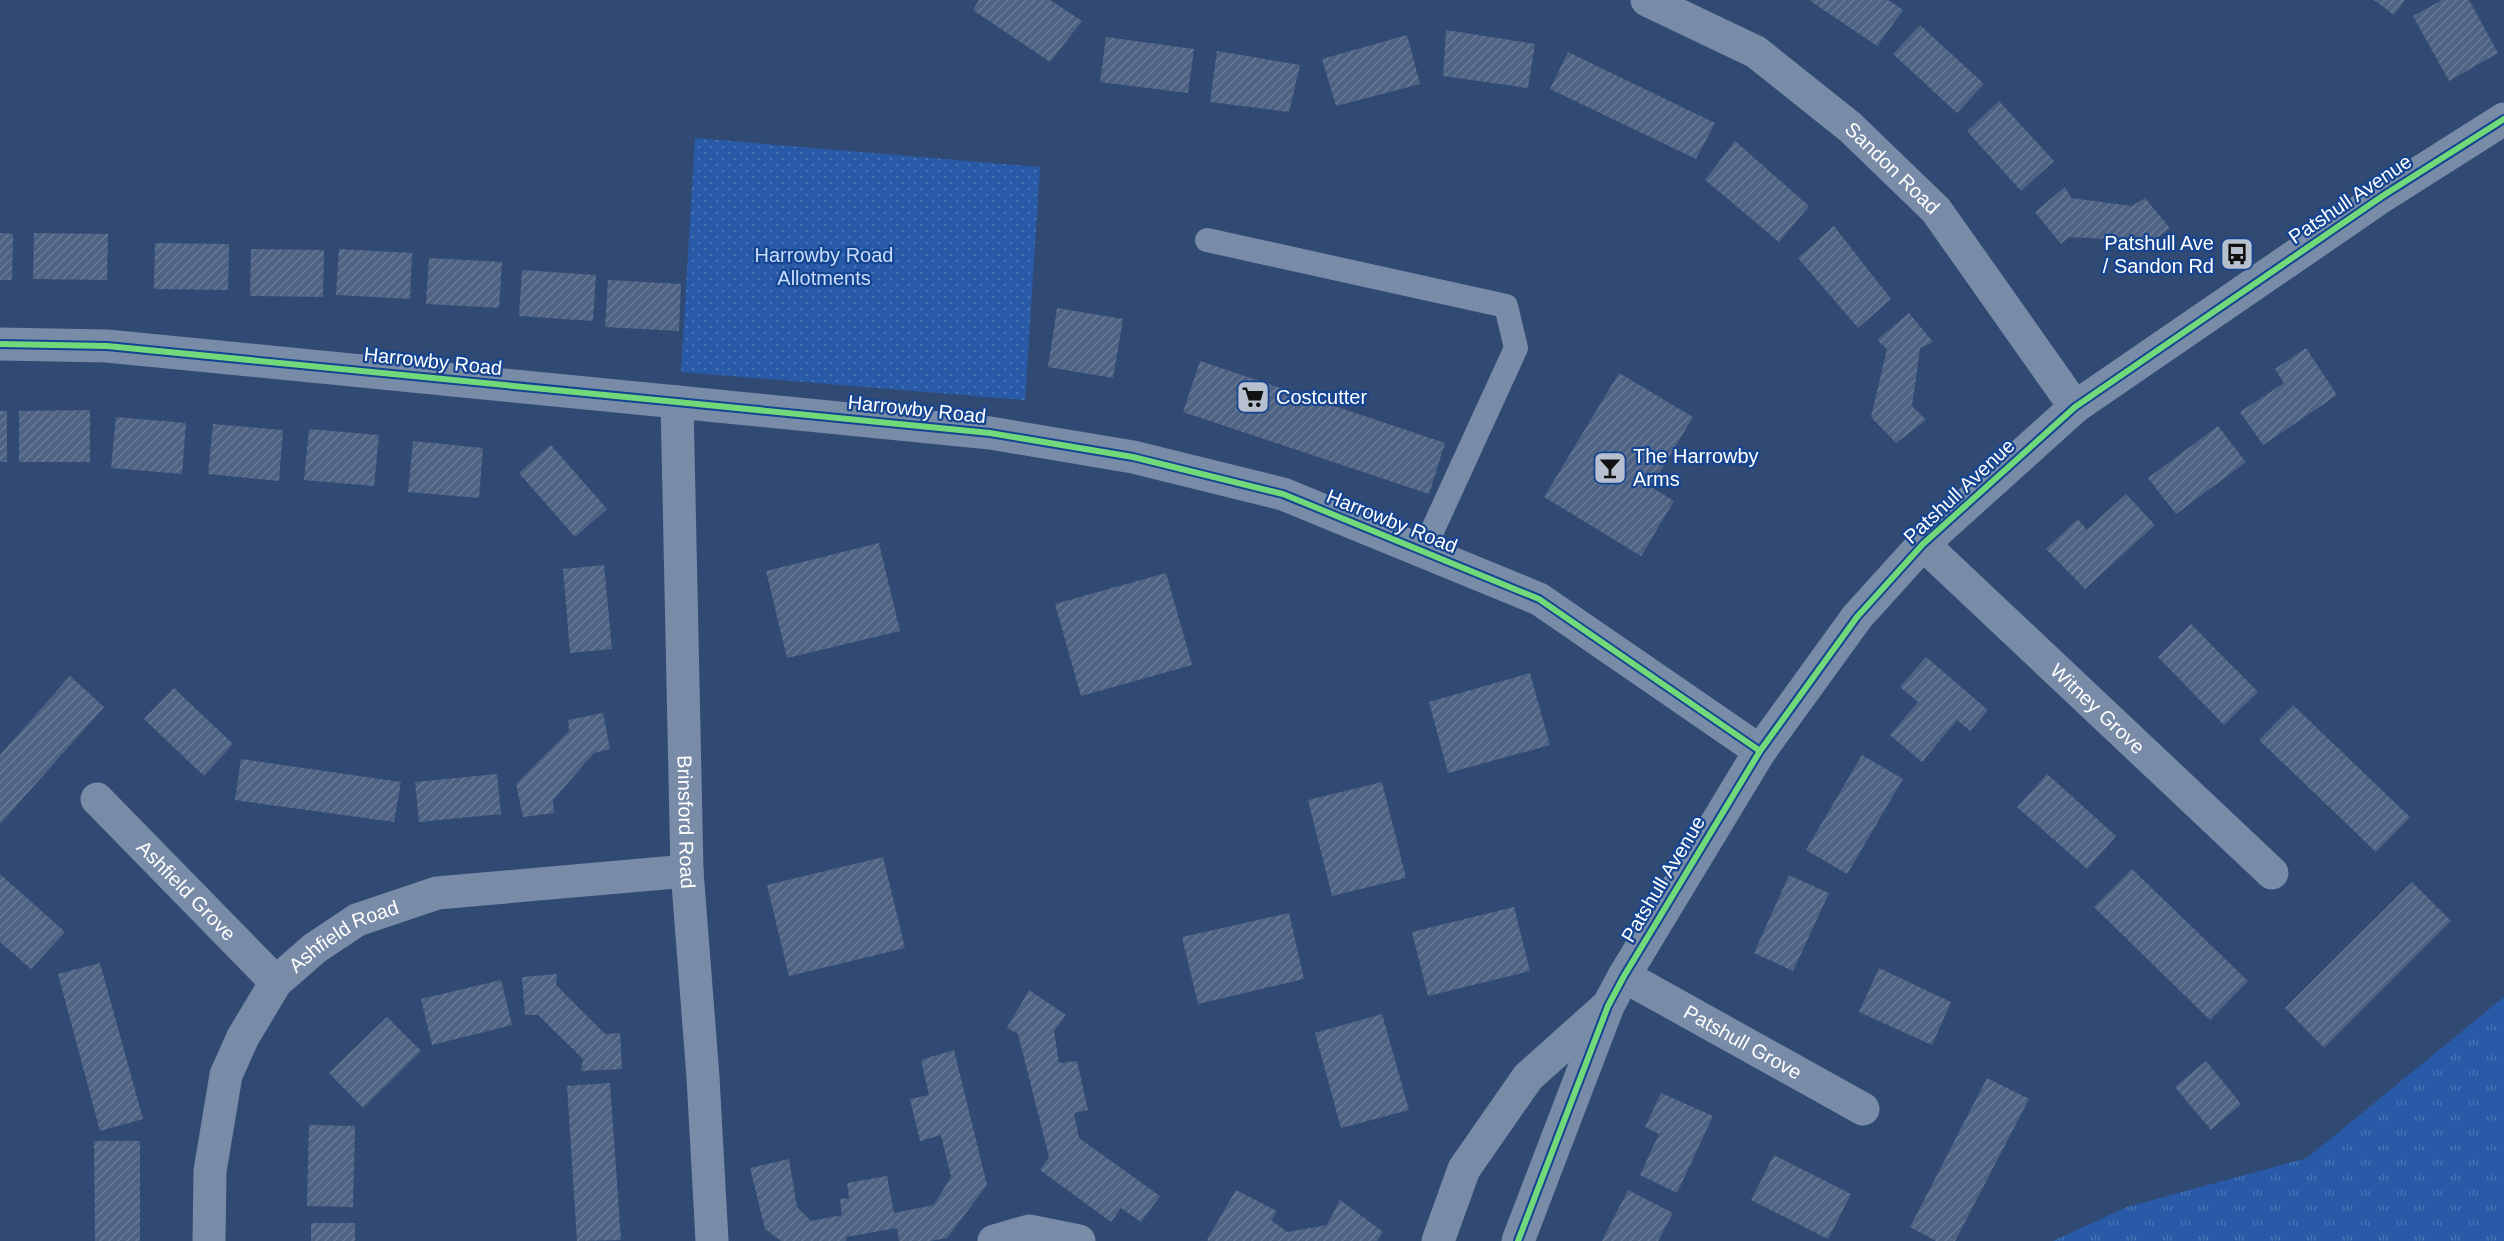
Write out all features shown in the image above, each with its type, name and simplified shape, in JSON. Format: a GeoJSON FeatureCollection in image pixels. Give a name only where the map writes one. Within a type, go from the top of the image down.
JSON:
{"type":"FeatureCollection","features":[{"type":"Feature","properties":{"kind":"street","name":"Sandon Road"},"geometry":{"type":"LineString","coordinates":[[1647,0],[1756,52],[1850,127],[1936,210],[2075,407]]}},
{"type":"Feature","properties":{"kind":"street","name":"Patshull Avenue"},"geometry":{"type":"LineString","coordinates":[[1518,1241],[1608,1006],[1624,976],[1760,751],[1857,617],[1923,544],[2075,407],[2384,195],[2504,119]]}},
{"type":"Feature","properties":{"kind":"street","name":"Harrowby Road"},"geometry":{"type":"LineString","coordinates":[[0,344],[107,346],[990,433],[1133,457],[1283,494],[1539,599],[1760,751]]}},
{"type":"Feature","properties":{"kind":"street","name":"Brinsford Road"},"geometry":{"type":"LineString","coordinates":[[677,402],[687,871],[702,1065],[712,1241]]}},
{"type":"Feature","properties":{"kind":"street","name":"Witney Grove"},"geometry":{"type":"LineString","coordinates":[[1923,544],[2272,873]]}},
{"type":"Feature","properties":{"kind":"street","name":"Ashfield Grove"},"geometry":{"type":"LineString","coordinates":[[97,799],[276,982]]}},
{"type":"Feature","properties":{"kind":"street","name":"Ashfield Road"},"geometry":{"type":"LineString","coordinates":[[208,1241],[210,1172],[226,1075],[243,1037],[276,982],[315,948],[357,920],[437,894],[687,871]]}},
{"type":"Feature","properties":{"kind":"street","name":"Patshull Grove"},"geometry":{"type":"LineString","coordinates":[[1624,976],[1863,1109]]}},
{"type":"Feature","properties":{"kind":"street","name":"Patshull Avenue"},"geometry":{"type":"LineString","coordinates":[[1438,1241],[1464,1169],[1528,1077],[1608,1006]]}},
{"type":"Feature","properties":{"kind":"street"},"geometry":{"type":"LineString","coordinates":[[994,1241],[1029,1231],[1079,1241]]}},
{"type":"Feature","properties":{"kind":"lane"},"geometry":{"type":"LineString","coordinates":[[1207,240],[1506,306],[1516,348],[1423,551]]}},
{"type":"Feature","properties":{"kind":"green space","name":"Harrowby Road Allotments"},"geometry":{"type":"Polygon","coordinates":[[[695,138],[1040,167],[1025,400],[681,372],[695,138]]]}},
{"type":"Feature","properties":{"kind":"green space"},"geometry":{"type":"Polygon","coordinates":[[[2504,997],[2504,1241],[2053,1241],[2127,1207],[2307,1158],[2504,997]]]}},
{"type":"Feature","properties":{"kind":"building"},"geometry":{"type":"Polygon","coordinates":[[[979,0],[1050,0],[1082,21],[1050,62],[973,10],[979,0]]]}},
{"type":"Feature","properties":{"kind":"building"},"geometry":{"type":"Polygon","coordinates":[[[1809,0],[1888,0],[1903,10],[1877,46],[1809,0]]]}},
{"type":"Feature","properties":{"kind":"building"},"geometry":{"type":"Polygon","coordinates":[[[2374,0],[2405,0],[2394,15],[2374,0]]]}},
{"type":"Feature","properties":{"kind":"building"},"geometry":{"type":"Polygon","coordinates":[[[2442,0],[2469,0],[2498,53],[2449,81],[2413,16],[2442,0]]]}},
{"type":"Feature","properties":{"kind":"building"},"geometry":{"type":"Polygon","coordinates":[[[1920,25],[1984,84],[1957,113],[1893,54],[1920,25]]]}},
{"type":"Feature","properties":{"kind":"building"},"geometry":{"type":"Polygon","coordinates":[[[1446,30],[1535,44],[1528,88],[1443,76],[1446,30]]]}},
{"type":"Feature","properties":{"kind":"building"},"geometry":{"type":"Polygon","coordinates":[[[1407,35],[1420,84],[1336,106],[1322,59],[1407,35]]]}},
{"type":"Feature","properties":{"kind":"building"},"geometry":{"type":"Polygon","coordinates":[[[1106,37],[1194,49],[1188,93],[1100,82],[1106,37]]]}},
{"type":"Feature","properties":{"kind":"building"},"geometry":{"type":"Polygon","coordinates":[[[1217,51],[1300,65],[1289,112],[1210,102],[1217,51]]]}},
{"type":"Feature","properties":{"kind":"building"},"geometry":{"type":"Polygon","coordinates":[[[1568,52],[1715,123],[1696,159],[1550,89],[1568,52]]]}},
{"type":"Feature","properties":{"kind":"building"},"geometry":{"type":"Polygon","coordinates":[[[1999,101],[2054,161],[2021,191],[1967,131],[1999,101]]]}},
{"type":"Feature","properties":{"kind":"building"},"geometry":{"type":"Polygon","coordinates":[[[1735,141],[1809,206],[1779,242],[1705,180],[1735,141]]]}},
{"type":"Feature","properties":{"kind":"building"},"geometry":{"type":"Polygon","coordinates":[[[2065,187],[2071,198],[2132,206],[2145,198],[2170,228],[2137,253],[2125,240],[2069,237],[2061,244],[2035,212],[2065,187]]]}},
{"type":"Feature","properties":{"kind":"building"},"geometry":{"type":"Polygon","coordinates":[[[1834,226],[1891,299],[1858,328],[1798,258],[1834,226]]]}},
{"type":"Feature","properties":{"kind":"building"},"geometry":{"type":"Polygon","coordinates":[[[0,233],[13,234],[12,280],[0,280],[0,233]]]}},
{"type":"Feature","properties":{"kind":"building"},"geometry":{"type":"Polygon","coordinates":[[[34,233],[108,234],[107,280],[33,279],[34,233]]]}},
{"type":"Feature","properties":{"kind":"building"},"geometry":{"type":"Polygon","coordinates":[[[155,243],[229,244],[228,290],[154,289],[155,243]]]}},
{"type":"Feature","properties":{"kind":"building"},"geometry":{"type":"Polygon","coordinates":[[[251,249],[324,250],[323,297],[250,296],[251,249]]]}},
{"type":"Feature","properties":{"kind":"building"},"geometry":{"type":"Polygon","coordinates":[[[339,249],[412,253],[410,299],[336,295],[339,249]]]}},
{"type":"Feature","properties":{"kind":"building"},"geometry":{"type":"Polygon","coordinates":[[[429,258],[502,262],[499,308],[426,304],[429,258]]]}},
{"type":"Feature","properties":{"kind":"building"},"geometry":{"type":"Polygon","coordinates":[[[522,270],[596,275],[593,321],[519,316],[522,270]]]}},
{"type":"Feature","properties":{"kind":"building"},"geometry":{"type":"Polygon","coordinates":[[[608,280],[681,284],[679,331],[605,327],[608,280]]]}},
{"type":"Feature","properties":{"kind":"building"},"geometry":{"type":"Polygon","coordinates":[[[1057,308],[1123,319],[1113,378],[1048,367],[1057,308]]]}},
{"type":"Feature","properties":{"kind":"building"},"geometry":{"type":"Polygon","coordinates":[[[1909,313],[1933,342],[1920,348],[1912,406],[1926,420],[1896,443],[1871,417],[1887,349],[1877,340],[1909,313]]]}},
{"type":"Feature","properties":{"kind":"building"},"geometry":{"type":"Polygon","coordinates":[[[2306,348],[2337,395],[2263,445],[2240,412],[2284,383],[2275,369],[2306,348]]]}},
{"type":"Feature","properties":{"kind":"building"},"geometry":{"type":"Polygon","coordinates":[[[1200,361],[1445,443],[1429,494],[1183,412],[1200,361]]]}},
{"type":"Feature","properties":{"kind":"building"},"geometry":{"type":"Polygon","coordinates":[[[1619,373],[1693,417],[1651,487],[1674,501],[1641,556],[1544,497],[1619,373]]]}},
{"type":"Feature","properties":{"kind":"building"},"geometry":{"type":"Polygon","coordinates":[[[90,410],[90,462],[19,462],[19,411],[90,410]]]}},
{"type":"Feature","properties":{"kind":"building"},"geometry":{"type":"Polygon","coordinates":[[[0,411],[7,411],[7,462],[0,462],[0,411]]]}},
{"type":"Feature","properties":{"kind":"building"},"geometry":{"type":"Polygon","coordinates":[[[116,417],[186,423],[182,474],[111,468],[116,417]]]}},
{"type":"Feature","properties":{"kind":"building"},"geometry":{"type":"Polygon","coordinates":[[[213,424],[283,430],[279,481],[208,474],[213,424]]]}},
{"type":"Feature","properties":{"kind":"building"},"geometry":{"type":"Polygon","coordinates":[[[2218,426],[2246,462],[2176,514],[2148,478],[2218,426]]]}},
{"type":"Feature","properties":{"kind":"building"},"geometry":{"type":"Polygon","coordinates":[[[309,429],[379,435],[374,486],[304,480],[309,429]]]}},
{"type":"Feature","properties":{"kind":"building"},"geometry":{"type":"Polygon","coordinates":[[[413,441],[483,448],[479,498],[408,492],[413,441]]]}},
{"type":"Feature","properties":{"kind":"building"},"geometry":{"type":"Polygon","coordinates":[[[551,445],[607,509],[575,537],[519,473],[551,445]]]}},
{"type":"Feature","properties":{"kind":"building"},"geometry":{"type":"Polygon","coordinates":[[[2126,494],[2155,525],[2085,589],[2046,549],[2078,519],[2087,530],[2126,494]]]}},
{"type":"Feature","properties":{"kind":"building"},"geometry":{"type":"Polygon","coordinates":[[[879,543],[900,631],[787,658],[766,571],[879,543]]]}},
{"type":"Feature","properties":{"kind":"building"},"geometry":{"type":"Polygon","coordinates":[[[604,565],[612,649],[570,653],[563,569],[604,565]]]}},
{"type":"Feature","properties":{"kind":"building"},"geometry":{"type":"Polygon","coordinates":[[[1166,573],[1192,665],[1081,696],[1055,604],[1166,573]]]}},
{"type":"Feature","properties":{"kind":"building"},"geometry":{"type":"Polygon","coordinates":[[[2191,624],[2258,692],[2224,725],[2158,657],[2191,624]]]}},
{"type":"Feature","properties":{"kind":"building"},"geometry":{"type":"Polygon","coordinates":[[[1926,657],[1988,710],[1970,731],[1957,720],[1922,762],[1890,735],[1918,702],[1900,687],[1926,657]]]}},
{"type":"Feature","properties":{"kind":"building"},"geometry":{"type":"Polygon","coordinates":[[[1530,673],[1550,745],[1448,773],[1429,702],[1530,673]]]}},
{"type":"Feature","properties":{"kind":"building"},"geometry":{"type":"Polygon","coordinates":[[[70,676],[104,707],[0,824],[0,755],[70,676]]]}},
{"type":"Feature","properties":{"kind":"building"},"geometry":{"type":"Polygon","coordinates":[[[174,688],[233,744],[204,776],[144,719],[174,688]]]}},
{"type":"Feature","properties":{"kind":"building"},"geometry":{"type":"Polygon","coordinates":[[[2293,705],[2410,817],[2376,852],[2259,740],[2293,705]]]}},
{"type":"Feature","properties":{"kind":"building"},"geometry":{"type":"Polygon","coordinates":[[[603,713],[610,749],[594,753],[553,800],[554,813],[523,817],[516,784],[569,731],[568,720],[603,713]]]}},
{"type":"Feature","properties":{"kind":"building"},"geometry":{"type":"Polygon","coordinates":[[[1862,755],[1903,779],[1847,874],[1806,850],[1862,755]]]}},
{"type":"Feature","properties":{"kind":"building"},"geometry":{"type":"Polygon","coordinates":[[[241,759],[401,782],[394,822],[235,800],[241,759]]]}},
{"type":"Feature","properties":{"kind":"building"},"geometry":{"type":"Polygon","coordinates":[[[497,774],[501,814],[419,822],[415,782],[497,774]]]}},
{"type":"Feature","properties":{"kind":"building"},"geometry":{"type":"Polygon","coordinates":[[[2047,774],[2116,836],[2087,869],[2017,807],[2047,774]]]}},
{"type":"Feature","properties":{"kind":"building"},"geometry":{"type":"Polygon","coordinates":[[[1382,782],[1406,878],[1332,896],[1308,800],[1382,782]]]}},
{"type":"Feature","properties":{"kind":"building"},"geometry":{"type":"Polygon","coordinates":[[[883,857],[905,948],[789,976],[767,885],[883,857]]]}},
{"type":"Feature","properties":{"kind":"building"},"geometry":{"type":"Polygon","coordinates":[[[2132,869],[2248,981],[2210,1020],[2094,907],[2132,869]]]}},
{"type":"Feature","properties":{"kind":"building"},"geometry":{"type":"Polygon","coordinates":[[[0,874],[65,932],[31,969],[0,942],[0,874]]]}},
{"type":"Feature","properties":{"kind":"building"},"geometry":{"type":"Polygon","coordinates":[[[1789,875],[1829,893],[1793,971],[1754,953],[1789,875]]]}},
{"type":"Feature","properties":{"kind":"building"},"geometry":{"type":"Polygon","coordinates":[[[2412,882],[2451,921],[2324,1048],[2285,1008],[2412,882]]]}},
{"type":"Feature","properties":{"kind":"building"},"geometry":{"type":"Polygon","coordinates":[[[1514,907],[1530,971],[1428,996],[1412,932],[1514,907]]]}},
{"type":"Feature","properties":{"kind":"building"},"geometry":{"type":"Polygon","coordinates":[[[1289,913],[1304,979],[1198,1004],[1182,937],[1289,913]]]}},
{"type":"Feature","properties":{"kind":"building"},"geometry":{"type":"Polygon","coordinates":[[[100,963],[143,1119],[100,1131],[58,974],[100,963]]]}},
{"type":"Feature","properties":{"kind":"building"},"geometry":{"type":"Polygon","coordinates":[[[1879,968],[1951,1002],[1932,1045],[1859,1012],[1879,968]]]}},
{"type":"Feature","properties":{"kind":"building"},"geometry":{"type":"Polygon","coordinates":[[[557,974],[556,985],[605,1034],[620,1033],[622,1069],[581,1071],[583,1059],[538,1015],[525,1015],[522,977],[557,974]]]}},
{"type":"Feature","properties":{"kind":"building"},"geometry":{"type":"Polygon","coordinates":[[[501,980],[512,1025],[432,1045],[421,999],[501,980]]]}},
{"type":"Feature","properties":{"kind":"building"},"geometry":{"type":"Polygon","coordinates":[[[1029,990],[1066,1015],[1054,1031],[1059,1063],[1077,1061],[1088,1110],[1074,1113],[1079,1138],[1160,1196],[1141,1222],[1121,1208],[1111,1222],[1040,1170],[1049,1157],[1018,1034],[1007,1028],[1029,990]]]}},
{"type":"Feature","properties":{"kind":"building"},"geometry":{"type":"Polygon","coordinates":[[[1382,1014],[1409,1110],[1341,1128],[1315,1033],[1382,1014]]]}},
{"type":"Feature","properties":{"kind":"building"},"geometry":{"type":"Polygon","coordinates":[[[387,1017],[421,1051],[363,1108],[329,1073],[387,1017]]]}},
{"type":"Feature","properties":{"kind":"building"},"geometry":{"type":"Polygon","coordinates":[[[954,1050],[987,1185],[947,1238],[930,1241],[899,1241],[897,1228],[846,1237],[846,1241],[781,1241],[765,1229],[750,1168],[789,1159],[797,1207],[811,1221],[842,1215],[840,1199],[849,1198],[847,1183],[887,1176],[894,1213],[934,1205],[951,1177],[941,1135],[920,1141],[910,1099],[929,1095],[921,1060],[954,1050]]]}},
{"type":"Feature","properties":{"kind":"building"},"geometry":{"type":"Polygon","coordinates":[[[2206,1061],[2241,1104],[2211,1130],[2175,1087],[2206,1061]]]}},
{"type":"Feature","properties":{"kind":"building"},"geometry":{"type":"Polygon","coordinates":[[[1987,1078],[2029,1099],[1955,1241],[1936,1241],[1910,1227],[1987,1078]]]}},
{"type":"Feature","properties":{"kind":"building"},"geometry":{"type":"Polygon","coordinates":[[[610,1083],[621,1240],[577,1241],[567,1086],[610,1083]]]}},
{"type":"Feature","properties":{"kind":"building"},"geometry":{"type":"Polygon","coordinates":[[[1661,1093],[1713,1116],[1677,1193],[1640,1175],[1659,1134],[1645,1127],[1661,1093]]]}},
{"type":"Feature","properties":{"kind":"building"},"geometry":{"type":"Polygon","coordinates":[[[309,1125],[355,1126],[353,1207],[307,1206],[309,1125]]]}},
{"type":"Feature","properties":{"kind":"building"},"geometry":{"type":"Polygon","coordinates":[[[94,1141],[140,1141],[140,1241],[95,1241],[94,1141]]]}},
{"type":"Feature","properties":{"kind":"building"},"geometry":{"type":"Polygon","coordinates":[[[1774,1155],[1851,1194],[1828,1239],[1751,1200],[1774,1155]]]}},
{"type":"Feature","properties":{"kind":"building"},"geometry":{"type":"Polygon","coordinates":[[[1236,1190],[1277,1211],[1271,1220],[1287,1232],[1327,1225],[1340,1200],[1383,1232],[1377,1241],[1207,1240],[1236,1190]]]}},
{"type":"Feature","properties":{"kind":"building"},"geometry":{"type":"Polygon","coordinates":[[[1628,1190],[1673,1213],[1658,1241],[1602,1241],[1628,1190]]]}},
{"type":"Feature","properties":{"kind":"building"},"geometry":{"type":"Polygon","coordinates":[[[311,1223],[355,1223],[355,1241],[311,1241],[311,1223]]]}},
{"type":"Feature","properties":{"kind":"cycle path"},"geometry":{"type":"LineString","coordinates":[[1518,1241],[1608,1006],[1624,976],[1760,751],[1857,617],[1923,544],[2075,407],[2384,195],[2504,119]]}},
{"type":"Feature","properties":{"kind":"cycle path"},"geometry":{"type":"LineString","coordinates":[[0,344],[107,346],[990,433],[1133,457],[1283,494],[1539,599],[1760,751]]}},
{"type":"Feature","properties":{"kind":"place","name":"Patshull Ave / Sandon Rd"},"geometry":{"type":"Point","coordinates":[2237,254]}},
{"type":"Feature","properties":{"kind":"place","name":"Costcutter"},"geometry":{"type":"Point","coordinates":[1253,397]}},
{"type":"Feature","properties":{"kind":"place","name":"The Harrowby Arms"},"geometry":{"type":"Point","coordinates":[1610,468]}}]}
